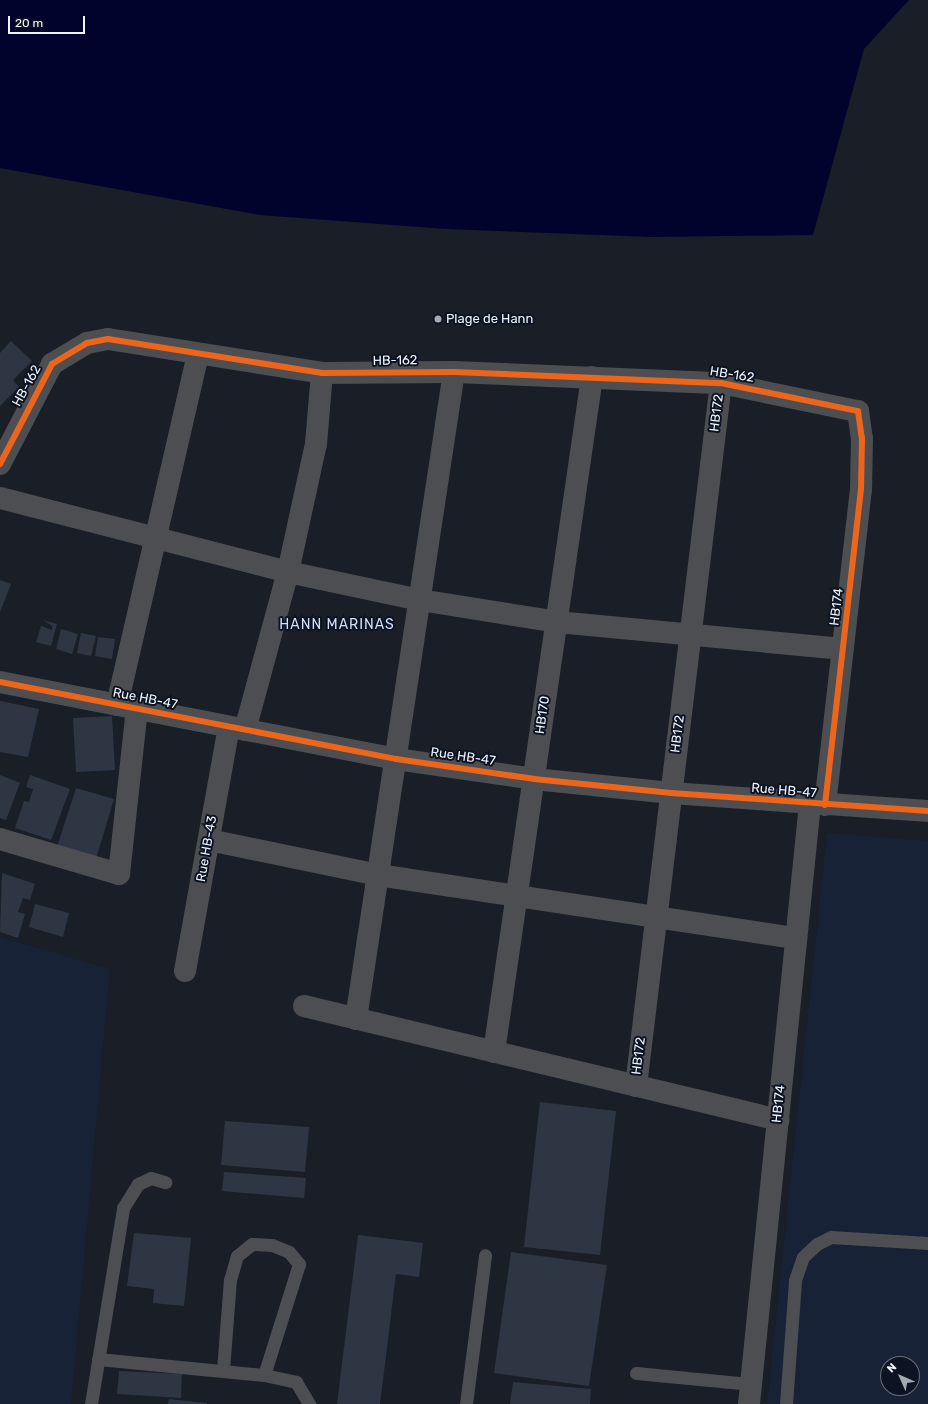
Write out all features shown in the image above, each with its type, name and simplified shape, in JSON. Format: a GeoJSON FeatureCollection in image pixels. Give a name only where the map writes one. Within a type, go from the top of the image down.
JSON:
{"type":"FeatureCollection","features":[{"type":"Feature","properties":{"kind":"street","name":"HB-162"},"geometry":{"type":"LineString","coordinates":[[0,464],[39,385],[52,364],[65,353],[87,343],[108,339],[322,373],[454,372],[721,383],[858,411]]}},
{"type":"Feature","properties":{"kind":"street"},"geometry":{"type":"LineString","coordinates":[[0,839],[119,874],[127,707],[154,538],[198,354]]}},
{"type":"Feature","properties":{"kind":"street"},"geometry":{"type":"LineString","coordinates":[[356,1019],[454,372]]}},
{"type":"Feature","properties":{"kind":"street","name":"Rue HB-43"},"geometry":{"type":"LineString","coordinates":[[185,971],[209,840],[237,728],[288,572],[316,444],[322,373]]}},
{"type":"Feature","properties":{"kind":"street","name":"HB170"},"geometry":{"type":"LineString","coordinates":[[494,1052],[592,377]]}},
{"type":"Feature","properties":{"kind":"street","name":"HB172"},"geometry":{"type":"LineString","coordinates":[[636,1086],[721,383]]}},
{"type":"Feature","properties":{"kind":"street","name":"HB174"},"geometry":{"type":"LineString","coordinates":[[750,1394],[796,938],[843,650],[861,489],[862,438],[858,411]]}},
{"type":"Feature","properties":{"kind":"street"},"geometry":{"type":"LineString","coordinates":[[0,498],[288,572],[420,600],[557,622],[843,650]]}},
{"type":"Feature","properties":{"kind":"street","name":"Rue HB-47"},"geometry":{"type":"LineString","coordinates":[[0,682],[396,759],[534,779],[671,793],[928,811]]}},
{"type":"Feature","properties":{"kind":"street"},"geometry":{"type":"LineString","coordinates":[[209,840],[378,875],[796,938]]}},
{"type":"Feature","properties":{"kind":"street"},"geometry":{"type":"LineString","coordinates":[[304,1006],[778,1120]]}},
{"type":"Feature","properties":{"kind":"lane"},"geometry":{"type":"LineString","coordinates":[[91,1404],[123,1208],[138,1184],[151,1178],[166,1182]]}},
{"type":"Feature","properties":{"kind":"lane"},"geometry":{"type":"LineString","coordinates":[[786,1404],[795,1280],[804,1257],[817,1244],[831,1237],[928,1243]]}},
{"type":"Feature","properties":{"kind":"lane"},"geometry":{"type":"LineString","coordinates":[[223,1370],[230,1280],[237,1256],[252,1244],[272,1245],[289,1252],[299,1264],[264,1375]]}},
{"type":"Feature","properties":{"kind":"lane"},"geometry":{"type":"LineString","coordinates":[[466,1404],[484,1255]]}},
{"type":"Feature","properties":{"kind":"lane"},"geometry":{"type":"LineString","coordinates":[[98,1359],[264,1375],[296,1382],[309,1404]]}},
{"type":"Feature","properties":{"kind":"lane"},"geometry":{"type":"LineString","coordinates":[[636,1373],[750,1394]]}},
{"type":"Feature","properties":{"kind":"shaded area"},"geometry":{"type":"Polygon","coordinates":[[[827,833],[928,841],[928,1404],[767,1404],[827,833]]]}},
{"type":"Feature","properties":{"kind":"shaded area"},"geometry":{"type":"Polygon","coordinates":[[[0,937],[110,969],[71,1404],[0,1404],[0,937]]]}},
{"type":"Feature","properties":{"kind":"water"},"geometry":{"type":"Polygon","coordinates":[[[0,0],[909,0],[864,49],[813,235],[652,237],[446,229],[260,215],[0,168],[0,0]]]}},
{"type":"Feature","properties":{"kind":"building"},"geometry":{"type":"Polygon","coordinates":[[[11,341],[32,361],[13,380],[19,387],[0,406],[0,353],[11,341]]]}},
{"type":"Feature","properties":{"kind":"building"},"geometry":{"type":"Polygon","coordinates":[[[0,580],[11,584],[0,612],[0,580]]]}},
{"type":"Feature","properties":{"kind":"building"},"geometry":{"type":"Polygon","coordinates":[[[43,620],[57,624],[51,646],[36,642],[41,626],[52,630],[52,626],[43,620]]]}},
{"type":"Feature","properties":{"kind":"building"},"geometry":{"type":"Polygon","coordinates":[[[61,629],[78,634],[72,654],[56,649],[61,629]]]}},
{"type":"Feature","properties":{"kind":"building"},"geometry":{"type":"Polygon","coordinates":[[[81,633],[96,636],[91,656],[77,653],[81,633]]]}},
{"type":"Feature","properties":{"kind":"building"},"geometry":{"type":"Polygon","coordinates":[[[98,637],[115,639],[112,659],[95,656],[98,637]]]}},
{"type":"Feature","properties":{"kind":"building"},"geometry":{"type":"Polygon","coordinates":[[[0,701],[39,709],[28,757],[0,752],[0,701]]]}},
{"type":"Feature","properties":{"kind":"building"},"geometry":{"type":"Polygon","coordinates":[[[112,716],[115,770],[76,772],[73,718],[112,716]]]}},
{"type":"Feature","properties":{"kind":"building"},"geometry":{"type":"Polygon","coordinates":[[[0,775],[20,783],[6,820],[0,818],[0,775]]]}},
{"type":"Feature","properties":{"kind":"building"},"geometry":{"type":"Polygon","coordinates":[[[30,775],[70,789],[51,840],[15,828],[24,801],[29,802],[33,789],[26,787],[30,775]]]}},
{"type":"Feature","properties":{"kind":"building"},"geometry":{"type":"Polygon","coordinates":[[[76,788],[114,799],[96,859],[57,847],[76,788]]]}},
{"type":"Feature","properties":{"kind":"building"},"geometry":{"type":"Polygon","coordinates":[[[2,873],[35,884],[30,900],[23,898],[18,912],[25,914],[18,938],[0,932],[2,873]]]}},
{"type":"Feature","properties":{"kind":"building"},"geometry":{"type":"Polygon","coordinates":[[[35,904],[69,913],[63,937],[29,927],[35,904]]]}},
{"type":"Feature","properties":{"kind":"building"},"geometry":{"type":"Polygon","coordinates":[[[540,1102],[616,1111],[600,1255],[524,1247],[540,1102]]]}},
{"type":"Feature","properties":{"kind":"building"},"geometry":{"type":"Polygon","coordinates":[[[225,1121],[309,1127],[305,1172],[221,1165],[225,1121]]]}},
{"type":"Feature","properties":{"kind":"building"},"geometry":{"type":"Polygon","coordinates":[[[224,1172],[306,1178],[304,1198],[222,1191],[224,1172]]]}},
{"type":"Feature","properties":{"kind":"building"},"geometry":{"type":"Polygon","coordinates":[[[134,1233],[191,1238],[184,1306],[153,1303],[154,1289],[127,1286],[134,1233]]]}},
{"type":"Feature","properties":{"kind":"building"},"geometry":{"type":"Polygon","coordinates":[[[358,1235],[423,1243],[419,1277],[396,1274],[380,1404],[337,1404],[358,1235]]]}},
{"type":"Feature","properties":{"kind":"building"},"geometry":{"type":"Polygon","coordinates":[[[511,1252],[607,1265],[589,1386],[494,1373],[511,1252]]]}},
{"type":"Feature","properties":{"kind":"building"},"geometry":{"type":"Polygon","coordinates":[[[119,1371],[182,1374],[181,1398],[117,1394],[119,1371]]]}},
{"type":"Feature","properties":{"kind":"building"},"geometry":{"type":"Polygon","coordinates":[[[513,1382],[591,1389],[590,1404],[510,1404],[513,1382]]]}},
{"type":"Feature","properties":{"kind":"building"},"geometry":{"type":"Polygon","coordinates":[[[169,1399],[207,1403],[207,1404],[168,1404],[169,1399]]]}},
{"type":"Feature","properties":{"kind":"cycle path"},"geometry":{"type":"LineString","coordinates":[[0,464],[52,364],[87,343],[108,339],[322,373],[454,372],[721,383],[858,411],[862,438],[861,489],[825,805]]}},
{"type":"Feature","properties":{"kind":"cycle path"},"geometry":{"type":"LineString","coordinates":[[0,682],[396,759],[534,779],[671,793],[928,811]]}},
{"type":"Feature","properties":{"kind":"place","name":"Plage de Hann"},"geometry":{"type":"Point","coordinates":[438,319]}},
{"type":"Feature","properties":{"kind":"district","name":"HANN MARINAS"},"geometry":{"type":"Point","coordinates":[337,625]}}]}
